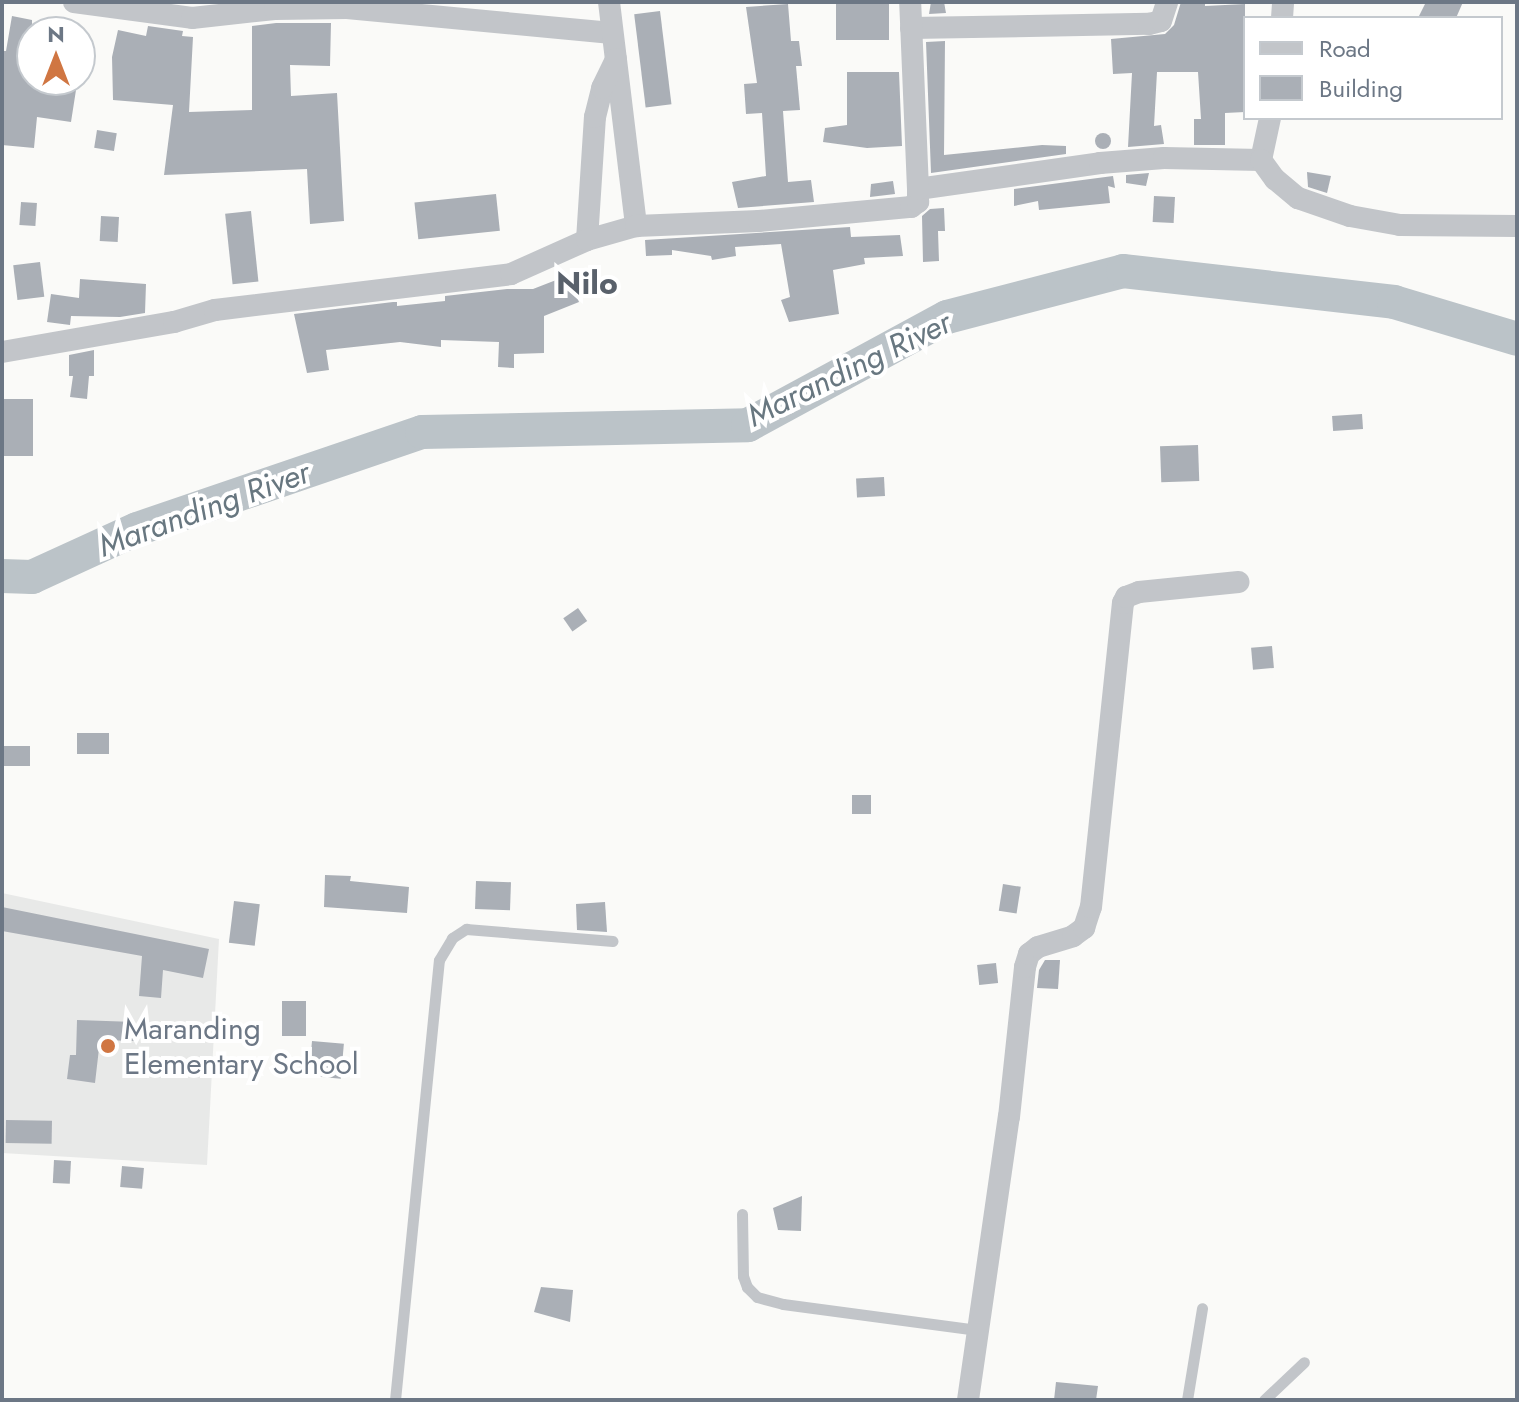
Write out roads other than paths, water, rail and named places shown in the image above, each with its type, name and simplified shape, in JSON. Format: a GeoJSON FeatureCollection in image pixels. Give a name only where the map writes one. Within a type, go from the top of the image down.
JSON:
{"type":"FeatureCollection","features":[{"type":"Feature","properties":{"kind":"street"},"geometry":{"type":"LineString","coordinates":[[74,2],[192,18],[275,9],[347,8],[612,33]]}},
{"type":"Feature","properties":{"kind":"street"},"geometry":{"type":"LineString","coordinates":[[609,2],[636,226]]}},
{"type":"Feature","properties":{"kind":"street"},"geometry":{"type":"LineString","coordinates":[[2,352],[174,322],[215,310],[511,274],[587,240],[636,226],[904,210],[918,202],[910,2]]}},
{"type":"Feature","properties":{"kind":"street"},"geometry":{"type":"LineString","coordinates":[[911,28],[1149,24],[1161,21],[1167,2]]}},
{"type":"Feature","properties":{"kind":"street"},"geometry":{"type":"LineString","coordinates":[[587,240],[595,117],[602,88],[616,59]]}},
{"type":"Feature","properties":{"kind":"street"},"geometry":{"type":"LineString","coordinates":[[1270,120],[1261,160],[1275,179],[1298,198],[1350,216],[1400,225],[1517,226]]}},
{"type":"Feature","properties":{"kind":"street"},"geometry":{"type":"LineString","coordinates":[[918,189],[1100,163],[1164,158],[1261,160]]}},
{"type":"Feature","properties":{"kind":"street"},"geometry":{"type":"LineString","coordinates":[[968,1400],[1020,1034],[1025,967],[1029,954],[1038,947],[1073,936],[1084,928],[1091,907],[1123,603],[1126,597],[1139,592],[1239,582]]}},
{"type":"Feature","properties":{"kind":"lane"},"geometry":{"type":"LineString","coordinates":[[395,1400],[439,960],[452,938],[466,929],[613,941]]}},
{"type":"Feature","properties":{"kind":"lane"},"geometry":{"type":"LineString","coordinates":[[742,1214],[743,1276],[747,1287],[757,1297],[783,1304],[979,1330]]}},
{"type":"Feature","properties":{"kind":"lane"},"geometry":{"type":"LineString","coordinates":[[1187,1400],[1202,1308]]}},
{"type":"Feature","properties":{"kind":"lane"},"geometry":{"type":"LineString","coordinates":[[1264,1400],[1304,1362]]}},
{"type":"Feature","properties":{"kind":"waterway","name":"Maranding River"},"geometry":{"type":"LineString","coordinates":[[2,576],[32,577],[137,529],[422,432],[748,425],[947,317],[1123,271],[1394,302],[1517,339]]}},
{"type":"Feature","properties":{"kind":"place","name":"Maranding Elementary School"},"geometry":{"type":"Point","coordinates":[108,1046]}},
{"type":"Feature","properties":{"kind":"district","name":"Nilo"},"geometry":{"type":"Point","coordinates":[587,283]}}]}
